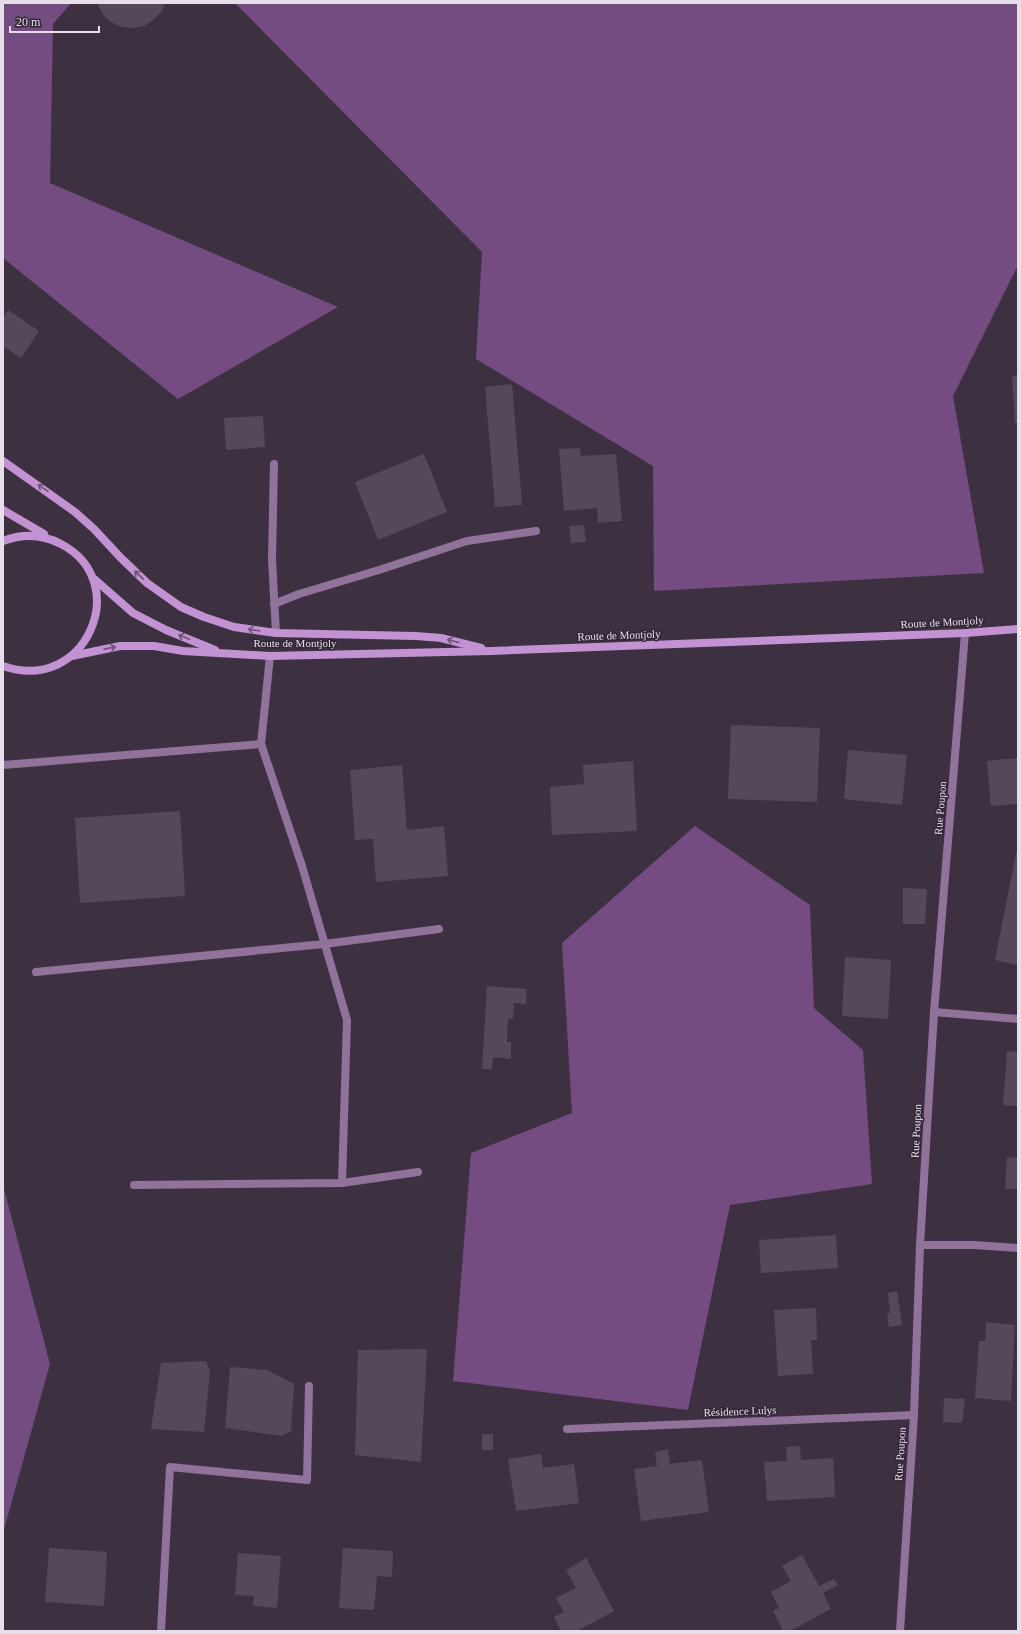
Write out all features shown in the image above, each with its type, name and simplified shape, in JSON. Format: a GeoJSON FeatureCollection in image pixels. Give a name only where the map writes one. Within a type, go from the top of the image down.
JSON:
{"type":"FeatureCollection","features":[{"type":"Feature","properties":{"kind":"main road"},"geometry":{"type":"LineString","coordinates":[[3,461],[75,512],[148,583],[181,607],[204,617],[234,627],[276,633],[416,636],[441,638],[491,651]]}},
{"type":"Feature","properties":{"kind":"main road"},"geometry":{"type":"LineString","coordinates":[[3,510],[69,548],[83,561],[92,578],[97,594],[96,612],[92,628],[84,643],[72,656],[45,670],[29,672],[14,670],[3,666]]}},
{"type":"Feature","properties":{"kind":"main road"},"geometry":{"type":"LineString","coordinates":[[3,540],[16,536],[34,535],[51,538]]}},
{"type":"Feature","properties":{"kind":"main road","name":"Route de Montjoly"},"geometry":{"type":"LineString","coordinates":[[92,578],[133,613],[166,630],[220,652]]}},
{"type":"Feature","properties":{"kind":"main road","name":"Route de Montjoly"},"geometry":{"type":"LineString","coordinates":[[72,656],[120,646],[154,646],[183,651],[270,656],[491,651],[965,633],[1018,629]]}},
{"type":"Feature","properties":{"kind":"street"},"geometry":{"type":"LineString","coordinates":[[274,464],[272,558],[276,633]]}},
{"type":"Feature","properties":{"kind":"street"},"geometry":{"type":"LineString","coordinates":[[274,604],[298,594],[379,570],[467,541],[536,531]]}},
{"type":"Feature","properties":{"kind":"street","name":"Rue Poupon"},"geometry":{"type":"LineString","coordinates":[[900,1631],[914,1415],[920,1245],[934,1012],[965,633]]}},
{"type":"Feature","properties":{"kind":"street"},"geometry":{"type":"LineString","coordinates":[[270,656],[261,744],[302,866],[347,1020],[342,1183]]}},
{"type":"Feature","properties":{"kind":"street"},"geometry":{"type":"LineString","coordinates":[[3,765],[261,744]]}},
{"type":"Feature","properties":{"kind":"street"},"geometry":{"type":"LineString","coordinates":[[36,972],[324,944],[438,929]]}},
{"type":"Feature","properties":{"kind":"street"},"geometry":{"type":"LineString","coordinates":[[934,1012],[1018,1019]]}},
{"type":"Feature","properties":{"kind":"street"},"geometry":{"type":"LineString","coordinates":[[134,1185],[342,1183],[418,1172]]}},
{"type":"Feature","properties":{"kind":"street"},"geometry":{"type":"LineString","coordinates":[[920,1245],[974,1245],[1018,1248]]}},
{"type":"Feature","properties":{"kind":"street"},"geometry":{"type":"LineString","coordinates":[[161,1631],[170,1467],[307,1480],[309,1386]]}},
{"type":"Feature","properties":{"kind":"street","name":"Résidence Lulys"},"geometry":{"type":"LineString","coordinates":[[567,1428],[914,1415]]}},
{"type":"Feature","properties":{"kind":"shaded area"},"geometry":{"type":"Polygon","coordinates":[[[3,3],[71,3],[53,24],[50,183],[338,307],[178,399],[3,258],[3,3]]]}},
{"type":"Feature","properties":{"kind":"shaded area"},"geometry":{"type":"Polygon","coordinates":[[[235,3],[1018,3],[1018,265],[953,396],[984,573],[654,591],[653,466],[476,359],[482,252],[235,3]]]}},
{"type":"Feature","properties":{"kind":"shaded area"},"geometry":{"type":"Polygon","coordinates":[[[695,826],[810,905],[814,1008],[863,1050],[872,1184],[730,1205],[688,1410],[453,1381],[471,1153],[572,1113],[562,943],[695,826]]]}},
{"type":"Feature","properties":{"kind":"shaded area"},"geometry":{"type":"Polygon","coordinates":[[[3,1185],[50,1364],[3,1533],[3,1185]]]}},
{"type":"Feature","properties":{"kind":"building"},"geometry":{"type":"Polygon","coordinates":[[[97,3],[165,3],[161,12],[153,20],[144,26],[133,28],[122,27],[111,22],[103,15],[97,3]]]}},
{"type":"Feature","properties":{"kind":"building"},"geometry":{"type":"Polygon","coordinates":[[[8,310],[39,331],[21,358],[3,346],[3,317],[8,310]]]}},
{"type":"Feature","properties":{"kind":"building"},"geometry":{"type":"Polygon","coordinates":[[[1018,375],[1018,423],[1015,423],[1012,376],[1018,375]]]}},
{"type":"Feature","properties":{"kind":"building"},"geometry":{"type":"Polygon","coordinates":[[[512,384],[522,505],[495,507],[485,387],[512,384]]]}},
{"type":"Feature","properties":{"kind":"building"},"geometry":{"type":"Polygon","coordinates":[[[263,416],[265,447],[226,450],[224,418],[263,416]]]}},
{"type":"Feature","properties":{"kind":"building"},"geometry":{"type":"Polygon","coordinates":[[[580,448],[581,456],[616,454],[622,521],[598,523],[597,508],[564,511],[559,449],[580,448]]]}},
{"type":"Feature","properties":{"kind":"building"},"geometry":{"type":"Polygon","coordinates":[[[424,454],[447,512],[378,540],[355,482],[424,454]]]}},
{"type":"Feature","properties":{"kind":"building"},"geometry":{"type":"Polygon","coordinates":[[[584,525],[586,542],[571,543],[569,526],[584,525]]]}},
{"type":"Feature","properties":{"kind":"building"},"geometry":{"type":"Polygon","coordinates":[[[731,725],[820,728],[817,802],[728,799],[731,725]]]}},
{"type":"Feature","properties":{"kind":"building"},"geometry":{"type":"Polygon","coordinates":[[[848,750],[907,755],[902,805],[844,799],[848,750]]]}},
{"type":"Feature","properties":{"kind":"building"},"geometry":{"type":"Polygon","coordinates":[[[1018,758],[1018,804],[991,806],[987,761],[1018,758]]]}},
{"type":"Feature","properties":{"kind":"building"},"geometry":{"type":"Polygon","coordinates":[[[633,761],[637,831],[552,835],[550,787],[584,784],[583,765],[633,761]]]}},
{"type":"Feature","properties":{"kind":"building"},"geometry":{"type":"Polygon","coordinates":[[[402,765],[407,830],[444,826],[448,876],[376,882],[373,839],[355,840],[350,770],[402,765]]]}},
{"type":"Feature","properties":{"kind":"building"},"geometry":{"type":"Polygon","coordinates":[[[180,811],[185,896],[80,903],[75,818],[180,811]]]}},
{"type":"Feature","properties":{"kind":"building"},"geometry":{"type":"Polygon","coordinates":[[[1018,849],[1018,965],[995,960],[1018,849]]]}},
{"type":"Feature","properties":{"kind":"building"},"geometry":{"type":"Polygon","coordinates":[[[903,888],[927,889],[925,924],[903,924],[903,888]]]}},
{"type":"Feature","properties":{"kind":"building"},"geometry":{"type":"Polygon","coordinates":[[[845,957],[891,960],[888,1019],[842,1016],[845,957]]]}},
{"type":"Feature","properties":{"kind":"building"},"geometry":{"type":"Polygon","coordinates":[[[487,986],[527,989],[526,1004],[514,1003],[513,1019],[508,1019],[507,1042],[511,1042],[511,1059],[493,1057],[492,1069],[482,1069],[487,986]]]}},
{"type":"Feature","properties":{"kind":"building"},"geometry":{"type":"Polygon","coordinates":[[[1007,1051],[1018,1052],[1018,1106],[1003,1105],[1007,1051]]]}},
{"type":"Feature","properties":{"kind":"building"},"geometry":{"type":"Polygon","coordinates":[[[1007,1157],[1018,1158],[1018,1189],[1005,1189],[1007,1157]]]}},
{"type":"Feature","properties":{"kind":"building"},"geometry":{"type":"Polygon","coordinates":[[[836,1235],[838,1268],[761,1273],[759,1240],[836,1235]]]}},
{"type":"Feature","properties":{"kind":"building"},"geometry":{"type":"Polygon","coordinates":[[[897,1291],[902,1325],[889,1327],[887,1313],[890,1313],[888,1293],[897,1291]]]}},
{"type":"Feature","properties":{"kind":"building"},"geometry":{"type":"Polygon","coordinates":[[[816,1308],[817,1340],[811,1340],[813,1374],[778,1376],[774,1310],[816,1308]]]}},
{"type":"Feature","properties":{"kind":"building"},"geometry":{"type":"Polygon","coordinates":[[[986,1322],[1015,1325],[1011,1401],[975,1398],[979,1341],[985,1341],[986,1322]]]}},
{"type":"Feature","properties":{"kind":"building"},"geometry":{"type":"Polygon","coordinates":[[[427,1349],[421,1462],[355,1455],[358,1350],[427,1349]]]}},
{"type":"Feature","properties":{"kind":"building"},"geometry":{"type":"Polygon","coordinates":[[[206,1361],[210,1371],[204,1432],[151,1429],[161,1363],[206,1361]]]}},
{"type":"Feature","properties":{"kind":"building"},"geometry":{"type":"Polygon","coordinates":[[[230,1367],[267,1370],[294,1384],[291,1431],[282,1436],[225,1428],[230,1367]]]}},
{"type":"Feature","properties":{"kind":"building"},"geometry":{"type":"Polygon","coordinates":[[[944,1398],[965,1399],[962,1423],[943,1422],[944,1398]]]}},
{"type":"Feature","properties":{"kind":"building"},"geometry":{"type":"Polygon","coordinates":[[[482,1434],[493,1434],[493,1450],[482,1450],[482,1434]]]}},
{"type":"Feature","properties":{"kind":"building"},"geometry":{"type":"Polygon","coordinates":[[[800,1446],[801,1460],[833,1458],[835,1497],[767,1501],[764,1462],[787,1461],[786,1447],[800,1446]]]}},
{"type":"Feature","properties":{"kind":"building"},"geometry":{"type":"Polygon","coordinates":[[[668,1449],[670,1464],[702,1460],[709,1512],[641,1521],[634,1469],[657,1466],[655,1452],[668,1449]]]}},
{"type":"Feature","properties":{"kind":"building"},"geometry":{"type":"Polygon","coordinates":[[[541,1454],[543,1468],[574,1464],[579,1503],[516,1511],[508,1459],[541,1454]]]}},
{"type":"Feature","properties":{"kind":"building"},"geometry":{"type":"Polygon","coordinates":[[[49,1548],[107,1552],[104,1606],[45,1602],[49,1548]]]}},
{"type":"Feature","properties":{"kind":"building"},"geometry":{"type":"Polygon","coordinates":[[[343,1548],[393,1551],[392,1577],[377,1576],[374,1610],[339,1608],[343,1548]]]}},
{"type":"Feature","properties":{"kind":"building"},"geometry":{"type":"Polygon","coordinates":[[[238,1553],[281,1556],[277,1608],[253,1606],[254,1596],[235,1595],[238,1553]]]}},
{"type":"Feature","properties":{"kind":"building"},"geometry":{"type":"Polygon","coordinates":[[[802,1555],[819,1586],[834,1579],[838,1585],[823,1593],[831,1609],[790,1631],[783,1631],[773,1611],[779,1608],[771,1592],[791,1581],[782,1566],[802,1555]]]}},
{"type":"Feature","properties":{"kind":"building"},"geometry":{"type":"Polygon","coordinates":[[[586,1558],[614,1611],[577,1631],[561,1631],[554,1617],[564,1612],[556,1598],[576,1588],[566,1570],[586,1558]]]}}]}
